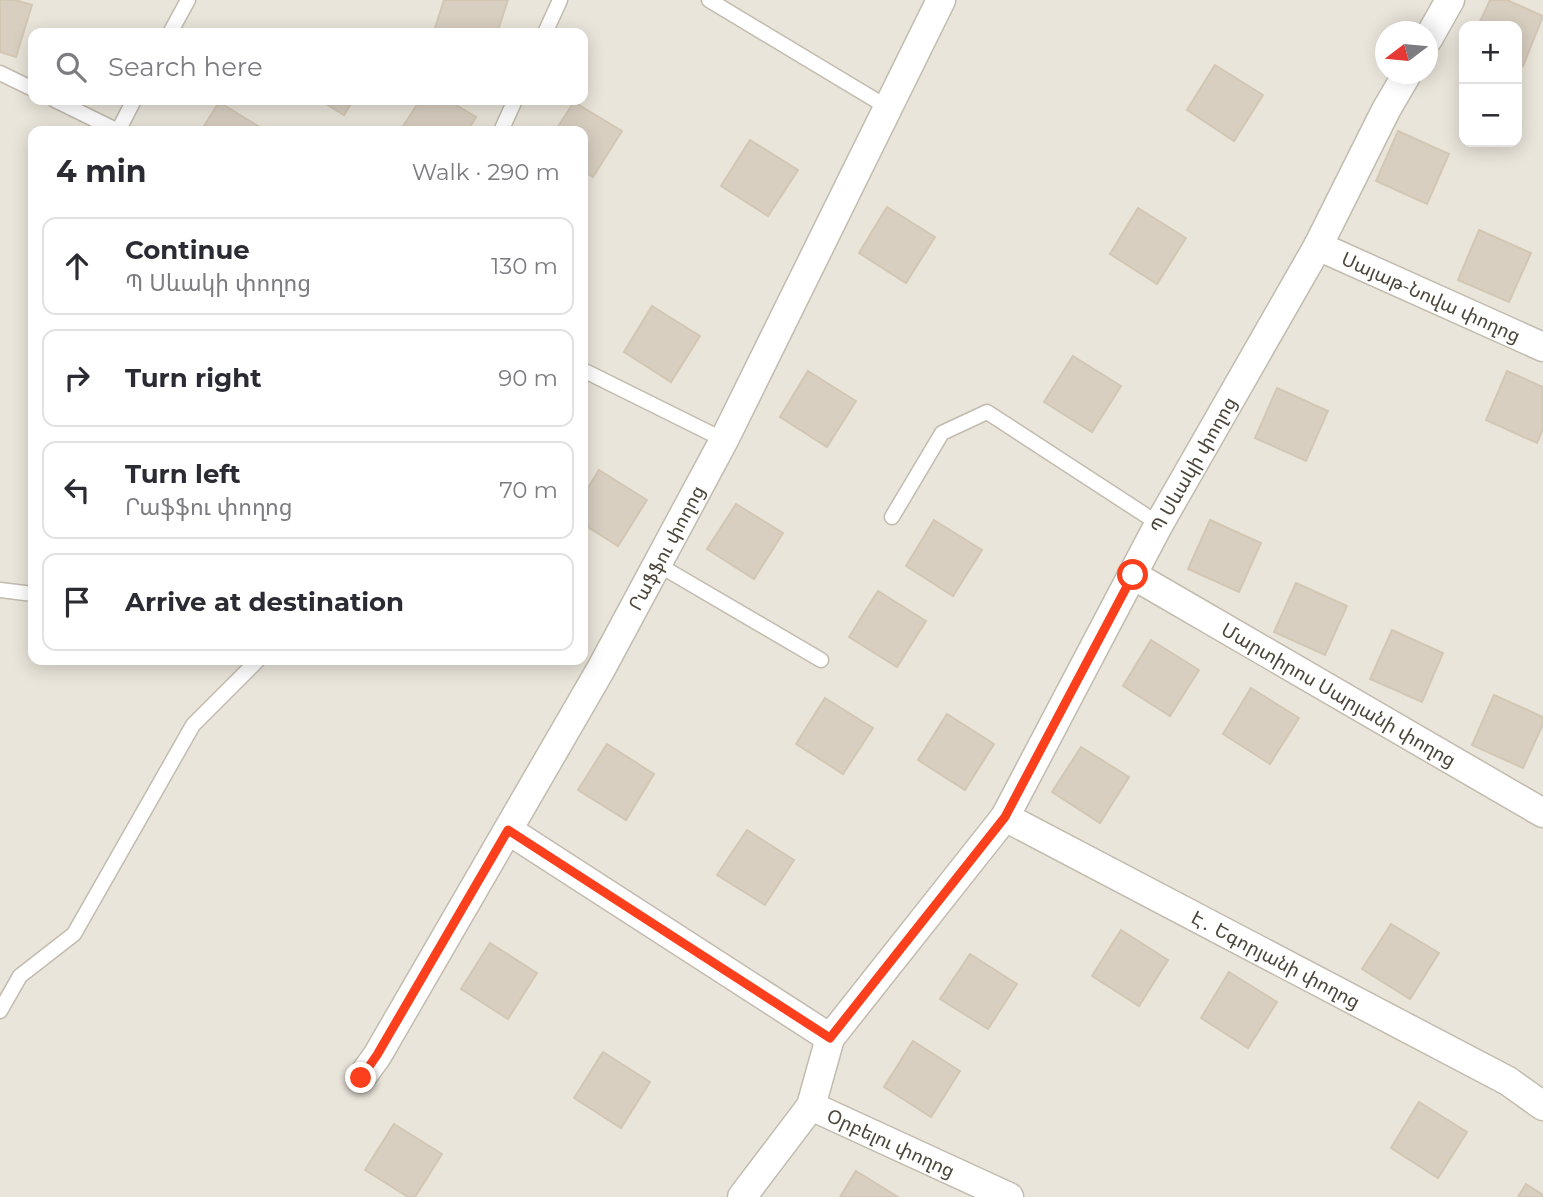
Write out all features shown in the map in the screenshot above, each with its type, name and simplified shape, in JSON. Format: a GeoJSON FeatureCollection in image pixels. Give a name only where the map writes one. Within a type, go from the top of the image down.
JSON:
{"type":"FeatureCollection","features":[{"type":"Feature","properties":{"kind":"street","name":"Րաֆֆու փողոց"},"geometry":{"type":"LineString","coordinates":[[361,1078],[377,1055],[601,670],[724,440],[941,0]]}},
{"type":"Feature","properties":{"kind":"street"},"geometry":{"type":"LineString","coordinates":[[1438,21],[1450,0]]}},
{"type":"Feature","properties":{"kind":"street","name":"Պ Սևակի փողոց"},"geometry":{"type":"LineString","coordinates":[[742,1197],[811,1106],[830,1038],[1005,817],[1158,524],[1318,246],[1401,84]]}},
{"type":"Feature","properties":{"kind":"street","name":"Սայաթ-Նովա փողոց"},"geometry":{"type":"LineString","coordinates":[[1318,246],[1543,347]]}},
{"type":"Feature","properties":{"kind":"street","name":"Մարտիրոս Սարյանի փողոց"},"geometry":{"type":"LineString","coordinates":[[1133,575],[1543,813]]}},
{"type":"Feature","properties":{"kind":"street","name":"Է․ Եգորյանի փողոց"},"geometry":{"type":"LineString","coordinates":[[1005,817],[1508,1082],[1543,1106]]}},
{"type":"Feature","properties":{"kind":"street"},"geometry":{"type":"LineString","coordinates":[[508,830],[830,1038]]}},
{"type":"Feature","properties":{"kind":"street","name":"Օրբելու փողոց"},"geometry":{"type":"LineString","coordinates":[[811,1106],[1009,1197]]}},
{"type":"Feature","properties":{"kind":"lane"},"geometry":{"type":"LineString","coordinates":[[173,28],[188,0]]}},
{"type":"Feature","properties":{"kind":"lane"},"geometry":{"type":"LineString","coordinates":[[547,28],[560,0]]}},
{"type":"Feature","properties":{"kind":"lane"},"geometry":{"type":"LineString","coordinates":[[709,0],[887,107]]}},
{"type":"Feature","properties":{"kind":"lane"},"geometry":{"type":"LineString","coordinates":[[0,73],[28,87]]}},
{"type":"Feature","properties":{"kind":"lane"},"geometry":{"type":"LineString","coordinates":[[65,105],[108,126]]}},
{"type":"Feature","properties":{"kind":"lane"},"geometry":{"type":"LineString","coordinates":[[121,126],[131,105]]}},
{"type":"Feature","properties":{"kind":"lane"},"geometry":{"type":"LineString","coordinates":[[503,126],[513,105]]}},
{"type":"Feature","properties":{"kind":"lane"},"geometry":{"type":"LineString","coordinates":[[588,372],[724,440]]}},
{"type":"Feature","properties":{"kind":"lane"},"geometry":{"type":"LineString","coordinates":[[892,517],[942,433],[987,412],[1158,524]]}},
{"type":"Feature","properties":{"kind":"lane"},"geometry":{"type":"LineString","coordinates":[[657,565],[821,660]]}},
{"type":"Feature","properties":{"kind":"lane"},"geometry":{"type":"LineString","coordinates":[[0,590],[28,593]]}},
{"type":"Feature","properties":{"kind":"lane"},"geometry":{"type":"LineString","coordinates":[[0,1011],[20,975],[74,934],[193,725],[253,665]]}},
{"type":"Feature","properties":{"kind":"shaded area"},"geometry":{"type":"Polygon","coordinates":[[[0,0],[1543,0],[1543,1197],[0,1197],[0,0]]]}},
{"type":"Feature","properties":{"kind":"building"},"geometry":{"type":"Polygon","coordinates":[[[0,0],[15,0],[32,5],[16,57],[0,52],[0,0]]]}},
{"type":"Feature","properties":{"kind":"building"},"geometry":{"type":"Polygon","coordinates":[[[444,0],[508,0],[499,28],[435,28],[444,0]]]}},
{"type":"Feature","properties":{"kind":"building"},"geometry":{"type":"Polygon","coordinates":[[[1490,0],[1507,0],[1543,16],[1523,66],[1522,21],[1480,21],[1490,0]]]}},
{"type":"Feature","properties":{"kind":"building"},"geometry":{"type":"Polygon","coordinates":[[[1215,65],[1263,95],[1234,141],[1187,110],[1215,65]]]}},
{"type":"Feature","properties":{"kind":"building"},"geometry":{"type":"Polygon","coordinates":[[[217,105],[224,105],[258,126],[204,126],[217,105]]]}},
{"type":"Feature","properties":{"kind":"building"},"geometry":{"type":"Polygon","coordinates":[[[328,105],[350,105],[344,115],[328,105]]]}},
{"type":"Feature","properties":{"kind":"building"},"geometry":{"type":"Polygon","coordinates":[[[417,105],[456,105],[476,117],[470,126],[403,126],[417,105]]]}},
{"type":"Feature","properties":{"kind":"building"},"geometry":{"type":"Polygon","coordinates":[[[572,105],[579,105],[622,131],[593,177],[588,174],[588,126],[558,126],[572,105]]]}},
{"type":"Feature","properties":{"kind":"building"},"geometry":{"type":"Polygon","coordinates":[[[1398,131],[1449,154],[1427,204],[1376,181],[1398,131]]]}},
{"type":"Feature","properties":{"kind":"building"},"geometry":{"type":"Polygon","coordinates":[[[750,140],[798,170],[768,216],[721,186],[750,140]]]}},
{"type":"Feature","properties":{"kind":"building"},"geometry":{"type":"Polygon","coordinates":[[[887,207],[935,237],[906,283],[859,253],[887,207]]]}},
{"type":"Feature","properties":{"kind":"building"},"geometry":{"type":"Polygon","coordinates":[[[1138,208],[1186,238],[1157,284],[1110,254],[1138,208]]]}},
{"type":"Feature","properties":{"kind":"building"},"geometry":{"type":"Polygon","coordinates":[[[1479,230],[1531,253],[1509,302],[1458,280],[1479,230]]]}},
{"type":"Feature","properties":{"kind":"building"},"geometry":{"type":"Polygon","coordinates":[[[652,306],[700,336],[671,382],[624,352],[652,306]]]}},
{"type":"Feature","properties":{"kind":"building"},"geometry":{"type":"Polygon","coordinates":[[[1073,356],[1121,386],[1092,432],[1044,402],[1073,356]]]}},
{"type":"Feature","properties":{"kind":"building"},"geometry":{"type":"Polygon","coordinates":[[[808,371],[856,401],[827,447],[780,417],[808,371]]]}},
{"type":"Feature","properties":{"kind":"building"},"geometry":{"type":"Polygon","coordinates":[[[1507,371],[1543,387],[1543,429],[1537,443],[1486,420],[1507,371]]]}},
{"type":"Feature","properties":{"kind":"building"},"geometry":{"type":"Polygon","coordinates":[[[1277,388],[1328,411],[1306,461],[1255,438],[1277,388]]]}},
{"type":"Feature","properties":{"kind":"building"},"geometry":{"type":"Polygon","coordinates":[[[599,470],[647,500],[618,546],[588,527],[588,488],[599,470]]]}},
{"type":"Feature","properties":{"kind":"building"},"geometry":{"type":"Polygon","coordinates":[[[736,504],[783,533],[754,579],[707,549],[736,504]]]}},
{"type":"Feature","properties":{"kind":"building"},"geometry":{"type":"Polygon","coordinates":[[[934,520],[982,550],[953,596],[906,566],[934,520]]]}},
{"type":"Feature","properties":{"kind":"building"},"geometry":{"type":"Polygon","coordinates":[[[1210,520],[1261,543],[1239,592],[1188,569],[1210,520]]]}},
{"type":"Feature","properties":{"kind":"building"},"geometry":{"type":"Polygon","coordinates":[[[1296,583],[1347,606],[1325,655],[1274,632],[1296,583]]]}},
{"type":"Feature","properties":{"kind":"building"},"geometry":{"type":"Polygon","coordinates":[[[878,591],[926,621],[897,667],[849,637],[878,591]]]}},
{"type":"Feature","properties":{"kind":"building"},"geometry":{"type":"Polygon","coordinates":[[[1392,630],[1443,653],[1422,702],[1370,679],[1392,630]]]}},
{"type":"Feature","properties":{"kind":"building"},"geometry":{"type":"Polygon","coordinates":[[[1151,640],[1199,670],[1170,716],[1123,686],[1151,640]]]}},
{"type":"Feature","properties":{"kind":"building"},"geometry":{"type":"Polygon","coordinates":[[[1251,688],[1299,718],[1270,764],[1223,734],[1251,688]]]}},
{"type":"Feature","properties":{"kind":"building"},"geometry":{"type":"Polygon","coordinates":[[[1494,695],[1543,717],[1543,724],[1523,768],[1472,745],[1494,695]]]}},
{"type":"Feature","properties":{"kind":"building"},"geometry":{"type":"Polygon","coordinates":[[[825,698],[873,728],[843,774],[796,744],[825,698]]]}},
{"type":"Feature","properties":{"kind":"building"},"geometry":{"type":"Polygon","coordinates":[[[947,714],[994,744],[965,790],[918,760],[947,714]]]}},
{"type":"Feature","properties":{"kind":"building"},"geometry":{"type":"Polygon","coordinates":[[[607,744],[654,774],[626,820],[578,790],[607,744]]]}},
{"type":"Feature","properties":{"kind":"building"},"geometry":{"type":"Polygon","coordinates":[[[1081,747],[1129,777],[1100,823],[1052,792],[1081,747]]]}},
{"type":"Feature","properties":{"kind":"building"},"geometry":{"type":"Polygon","coordinates":[[[747,830],[794,860],[765,905],[717,875],[747,830]]]}},
{"type":"Feature","properties":{"kind":"building"},"geometry":{"type":"Polygon","coordinates":[[[1391,924],[1439,953],[1410,999],[1362,969],[1391,924]]]}},
{"type":"Feature","properties":{"kind":"building"},"geometry":{"type":"Polygon","coordinates":[[[1121,930],[1168,960],[1139,1006],[1092,976],[1121,930]]]}},
{"type":"Feature","properties":{"kind":"building"},"geometry":{"type":"Polygon","coordinates":[[[490,943],[537,973],[508,1019],[461,989],[490,943]]]}},
{"type":"Feature","properties":{"kind":"building"},"geometry":{"type":"Polygon","coordinates":[[[970,954],[1017,984],[988,1029],[940,999],[970,954]]]}},
{"type":"Feature","properties":{"kind":"building"},"geometry":{"type":"Polygon","coordinates":[[[1229,972],[1277,1002],[1248,1048],[1201,1018],[1229,972]]]}},
{"type":"Feature","properties":{"kind":"building"},"geometry":{"type":"Polygon","coordinates":[[[913,1041],[960,1071],[931,1117],[884,1087],[913,1041]]]}},
{"type":"Feature","properties":{"kind":"building"},"geometry":{"type":"Polygon","coordinates":[[[603,1052],[650,1082],[621,1128],[574,1098],[603,1052]]]}},
{"type":"Feature","properties":{"kind":"building"},"geometry":{"type":"Polygon","coordinates":[[[1419,1102],[1467,1132],[1438,1178],[1391,1148],[1419,1102]]]}},
{"type":"Feature","properties":{"kind":"building"},"geometry":{"type":"Polygon","coordinates":[[[394,1124],[442,1154],[415,1197],[408,1197],[365,1170],[394,1124]]]}},
{"type":"Feature","properties":{"kind":"building"},"geometry":{"type":"Polygon","coordinates":[[[856,1171],[898,1197],[840,1197],[856,1171]]]}},
{"type":"Feature","properties":{"kind":"building"},"geometry":{"type":"Polygon","coordinates":[[[1526,1184],[1543,1195],[1543,1197],[1518,1197],[1526,1184]]]}},
{"type":"Feature","properties":{"kind":"route"},"geometry":{"type":"LineString","coordinates":[[361,1078],[508,830],[830,1038],[1005,817],[1133,575]]}}]}
